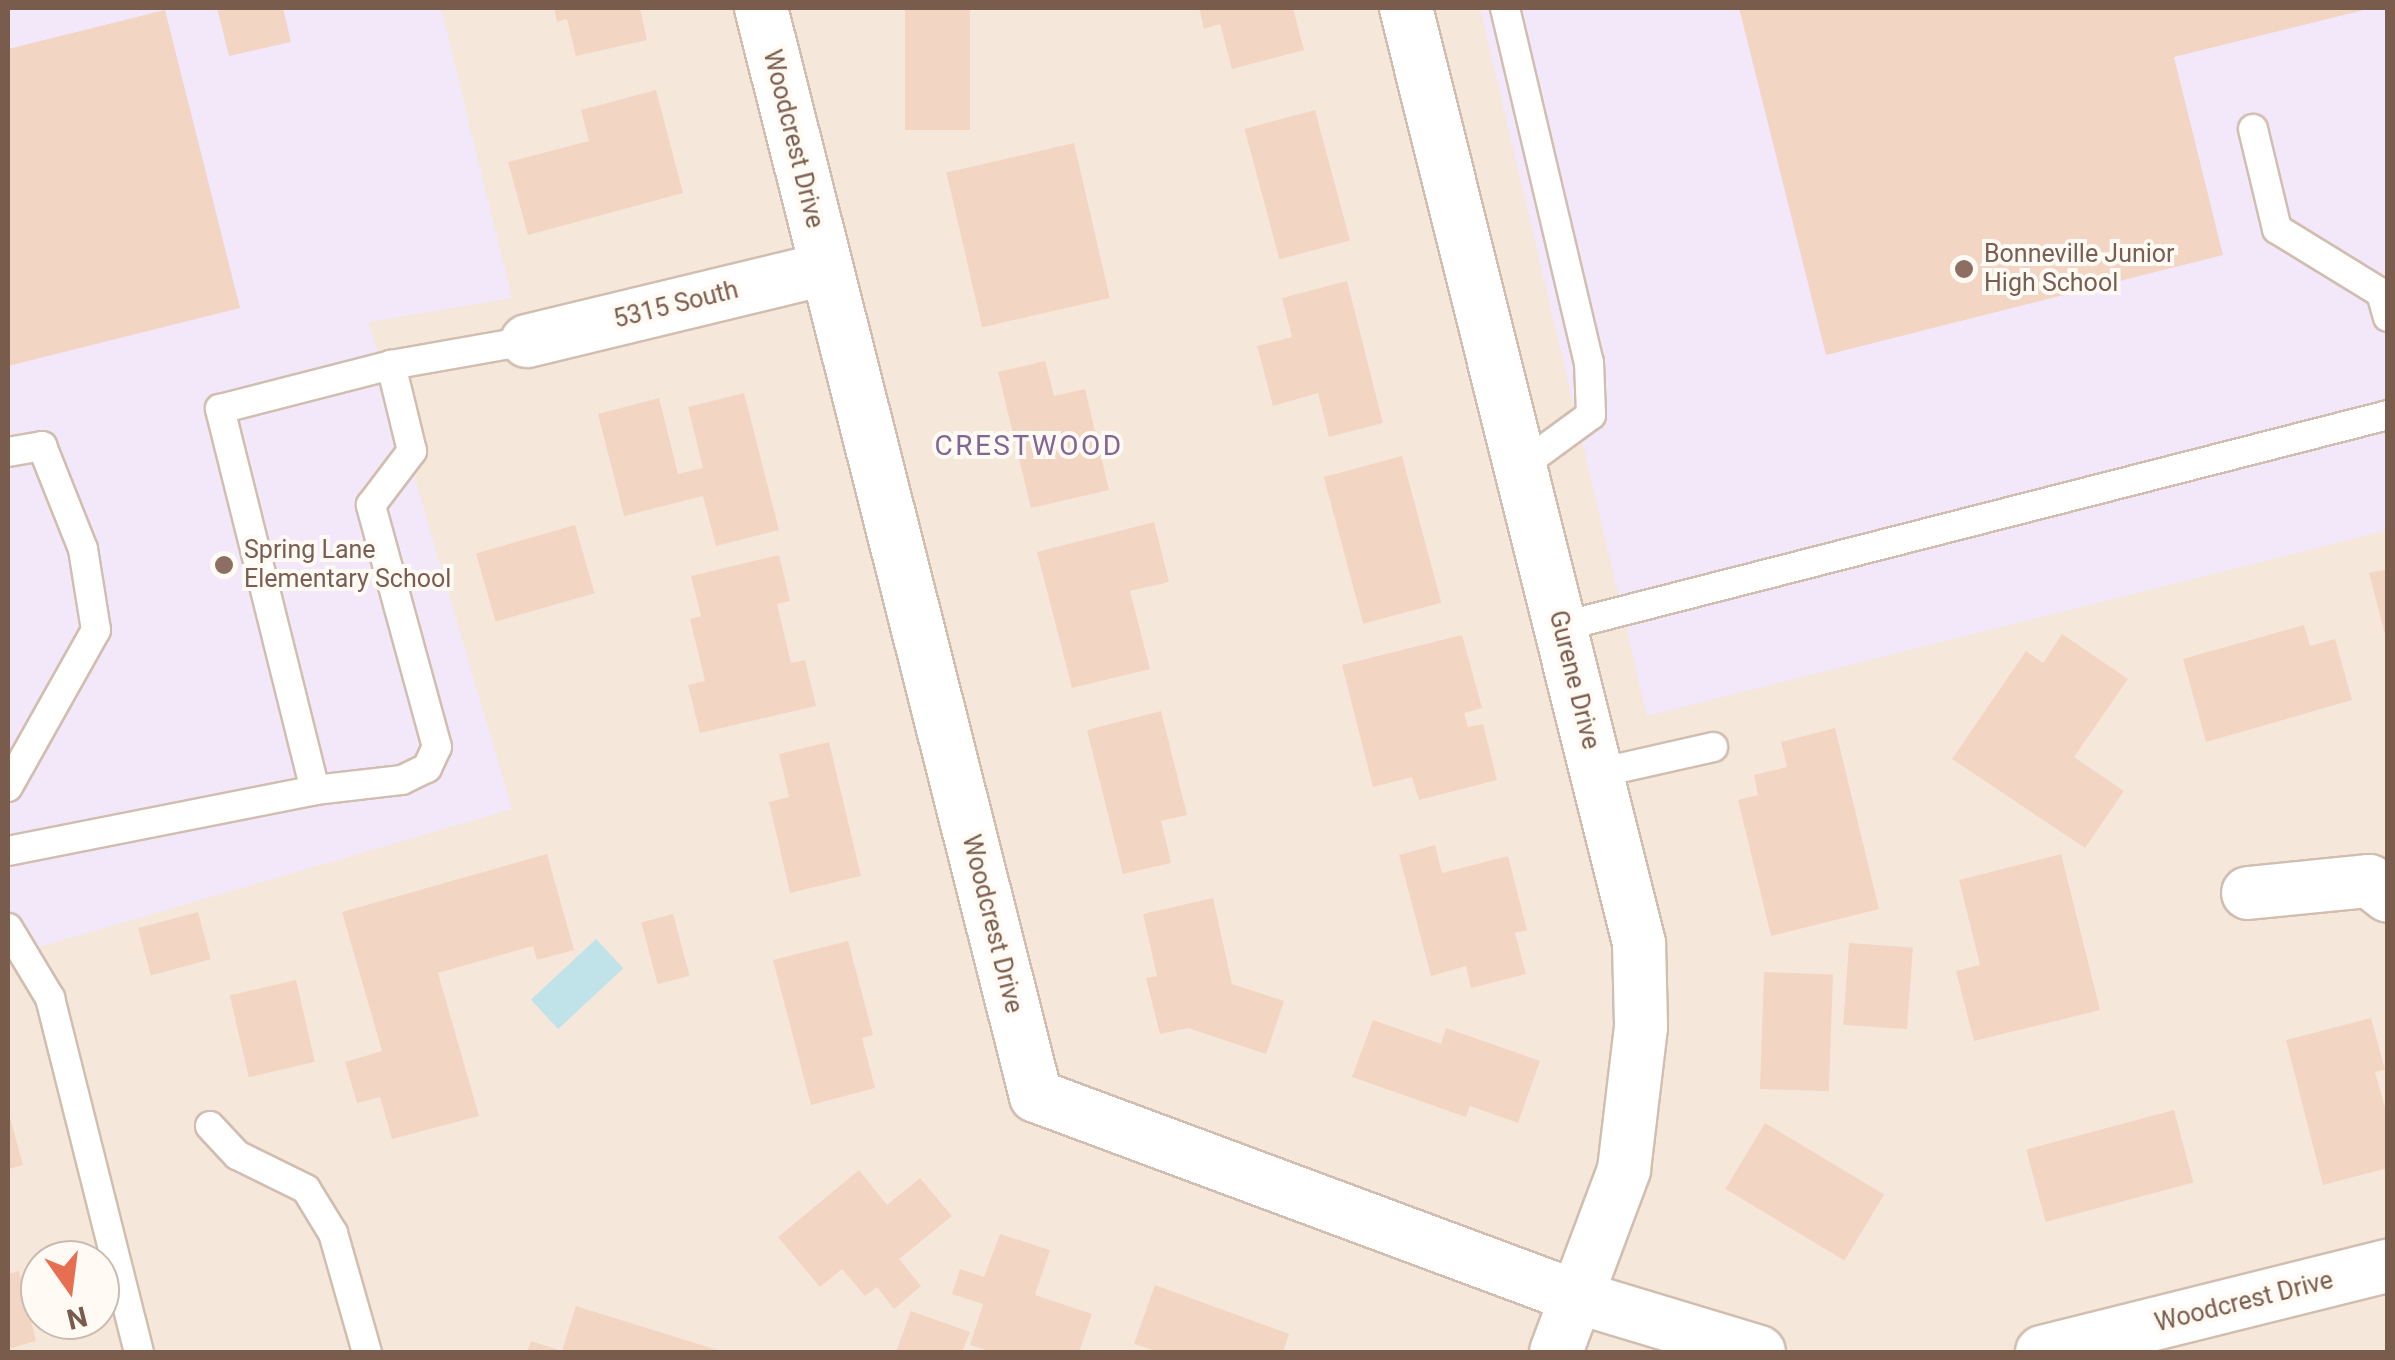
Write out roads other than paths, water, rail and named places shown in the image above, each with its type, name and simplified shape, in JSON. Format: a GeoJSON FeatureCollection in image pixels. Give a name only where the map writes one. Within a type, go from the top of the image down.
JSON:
{"type":"FeatureCollection","features":[{"type":"Feature","properties":{"kind":"street","name":"Woodcrest Drive"},"geometry":{"type":"LineString","coordinates":[[761,8],[1036,1096],[1577,1297],[1758,1352]]}},
{"type":"Feature","properties":{"kind":"street","name":"Gurene Drive"},"geometry":{"type":"LineString","coordinates":[[1406,8],[1640,943],[1642,1006],[1624,1170],[1556,1352]]}},
{"type":"Feature","properties":{"kind":"street","name":"5315 South"},"geometry":{"type":"LineString","coordinates":[[527,341],[825,269]]}},
{"type":"Feature","properties":{"kind":"street"},"geometry":{"type":"LineString","coordinates":[[2248,893],[2381,877]]}},
{"type":"Feature","properties":{"kind":"street","name":"Woodcrest Drive"},"geometry":{"type":"LineString","coordinates":[[2042,1352],[2388,1266]]}},
{"type":"Feature","properties":{"kind":"lane"},"geometry":{"type":"LineString","coordinates":[[1504,8],[1588,362],[1592,416],[1520,467]]}},
{"type":"Feature","properties":{"kind":"lane"},"geometry":{"type":"LineString","coordinates":[[2253,128],[2276,229],[2294,244],[2381,292],[2388,316]]}},
{"type":"Feature","properties":{"kind":"lane"},"geometry":{"type":"LineString","coordinates":[[314,790],[220,409],[391,364],[527,341]]}},
{"type":"Feature","properties":{"kind":"lane"},"geometry":{"type":"LineString","coordinates":[[8,852],[314,790],[402,780],[428,768],[437,747],[370,505],[412,451],[391,364]]}},
{"type":"Feature","properties":{"kind":"lane"},"geometry":{"type":"LineString","coordinates":[[1560,627],[2388,416]]}},
{"type":"Feature","properties":{"kind":"lane"},"geometry":{"type":"LineString","coordinates":[[8,452],[42,446],[83,549],[96,630],[8,786]]}},
{"type":"Feature","properties":{"kind":"lane"},"geometry":{"type":"LineString","coordinates":[[1598,773],[1713,747]]}},
{"type":"Feature","properties":{"kind":"lane"},"geometry":{"type":"LineString","coordinates":[[8,928],[21,977],[50,998],[139,1352]]}},
{"type":"Feature","properties":{"kind":"lane"},"geometry":{"type":"LineString","coordinates":[[210,1126],[237,1154],[306,1190],[334,1233],[367,1352]]}},
{"type":"Feature","properties":{"kind":"water"},"geometry":{"type":"Polygon","coordinates":[[[596,939],[623,968],[558,1029],[531,1000],[596,939]]]}},
{"type":"Feature","properties":{"kind":"place","name":"Bonneville Junior High School"},"geometry":{"type":"Point","coordinates":[1964,269]}},
{"type":"Feature","properties":{"kind":"place","name":"Spring Lane Elementary School"},"geometry":{"type":"Point","coordinates":[224,565]}},
{"type":"Feature","properties":{"kind":"district","name":"CRESTWOOD"},"geometry":{"type":"Point","coordinates":[1029,446]}}]}
